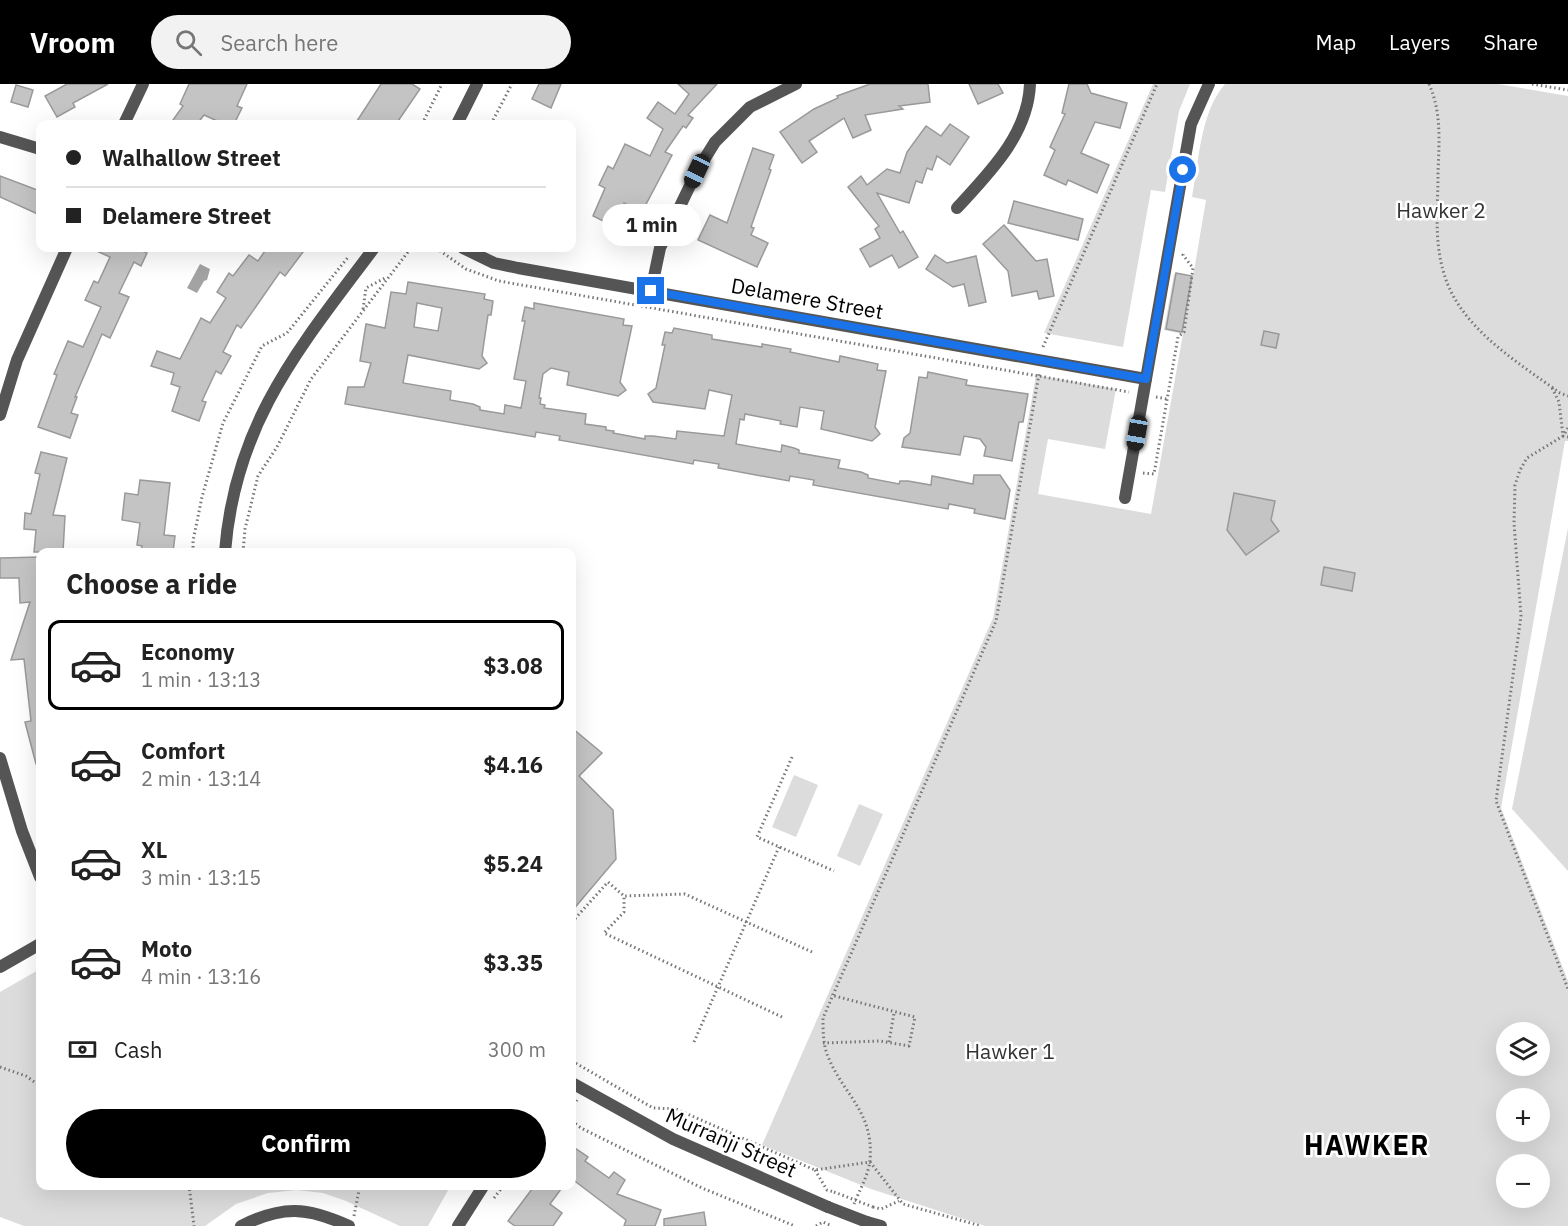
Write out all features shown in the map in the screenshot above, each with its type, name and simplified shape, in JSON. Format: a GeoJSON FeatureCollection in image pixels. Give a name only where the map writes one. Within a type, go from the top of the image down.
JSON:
{"type":"FeatureCollection","features":[{"type":"Feature","properties":{"kind":"street"},"geometry":{"type":"LineString","coordinates":[[126,120],[143,84]]}},
{"type":"Feature","properties":{"kind":"street"},"geometry":{"type":"LineString","coordinates":[[459,120],[477,84]]}},
{"type":"Feature","properties":{"kind":"street"},"geometry":{"type":"LineString","coordinates":[[651,291],[660,248],[697,171],[715,142],[750,107],[796,84]]}},
{"type":"Feature","properties":{"kind":"street"},"geometry":{"type":"LineString","coordinates":[[957,208],[999,162],[1024,117],[1030,84]]}},
{"type":"Feature","properties":{"kind":"street"},"geometry":{"type":"LineString","coordinates":[[1125,498],[1191,124],[1209,84]]}},
{"type":"Feature","properties":{"kind":"street"},"geometry":{"type":"LineString","coordinates":[[0,137],[36,148]]}},
{"type":"Feature","properties":{"kind":"street"},"geometry":{"type":"LineString","coordinates":[[0,415],[17,360],[64,252]]}},
{"type":"Feature","properties":{"kind":"street"},"geometry":{"type":"LineString","coordinates":[[226,548],[234,491],[241,466],[266,402],[295,353],[371,252]]}},
{"type":"Feature","properties":{"kind":"street","name":"Delamere Street"},"geometry":{"type":"LineString","coordinates":[[472,252],[494,263],[1146,379]]}},
{"type":"Feature","properties":{"kind":"street"},"geometry":{"type":"LineString","coordinates":[[0,758],[22,831],[36,867]]}},
{"type":"Feature","properties":{"kind":"street"},"geometry":{"type":"LineString","coordinates":[[0,967],[36,946]]}},
{"type":"Feature","properties":{"kind":"street","name":"Murranji Street"},"geometry":{"type":"LineString","coordinates":[[576,1085],[649,1127],[701,1153],[828,1207],[881,1226]]}},
{"type":"Feature","properties":{"kind":"street"},"geometry":{"type":"LineString","coordinates":[[458,1226],[481,1190]]}},
{"type":"Feature","properties":{"kind":"street"},"geometry":{"type":"LineString","coordinates":[[241,1226],[276,1212],[302,1210],[314,1212],[350,1226]]}},
{"type":"Feature","properties":{"kind":"path"},"geometry":{"type":"LineString","coordinates":[[424,120],[442,84]]}},
{"type":"Feature","properties":{"kind":"path"},"geometry":{"type":"LineString","coordinates":[[492,120],[513,84]]}},
{"type":"Feature","properties":{"kind":"path"},"geometry":{"type":"LineString","coordinates":[[853,1205],[870,1162],[866,1126],[860,1107],[829,1060],[823,1043],[823,1018],[831,995],[996,621],[1044,341],[1157,84]]}},
{"type":"Feature","properties":{"kind":"path"},"geometry":{"type":"LineString","coordinates":[[1429,84],[1437,101],[1439,134],[1437,230],[1443,270],[1457,306],[1501,350],[1568,396]]}},
{"type":"Feature","properties":{"kind":"path"},"geometry":{"type":"LineString","coordinates":[[1532,84],[1568,90]]}},
{"type":"Feature","properties":{"kind":"path"},"geometry":{"type":"LineString","coordinates":[[1130,471],[1154,474],[1178,337],[1184,332],[1193,268],[1183,255],[1185,244]]}},
{"type":"Feature","properties":{"kind":"path"},"geometry":{"type":"LineString","coordinates":[[243,548],[245,529],[258,476],[277,447],[311,379],[408,252]]}},
{"type":"Feature","properties":{"kind":"path"},"geometry":{"type":"LineString","coordinates":[[193,548],[202,496],[223,423],[262,346],[287,333],[350,255]]}},
{"type":"Feature","properties":{"kind":"path"},"geometry":{"type":"LineString","coordinates":[[363,309],[366,288],[388,276]]}},
{"type":"Feature","properties":{"kind":"path"},"geometry":{"type":"LineString","coordinates":[[1552,387],[1559,402],[1563,436]]}},
{"type":"Feature","properties":{"kind":"path"},"geometry":{"type":"LineString","coordinates":[[1568,428],[1563,436],[1527,458],[1515,485],[1514,523],[1521,616],[1496,801],[1568,989]]}},
{"type":"Feature","properties":{"kind":"path"},"geometry":{"type":"LineString","coordinates":[[1563,436],[1568,437]]}},
{"type":"Feature","properties":{"kind":"path"},"geometry":{"type":"LineString","coordinates":[[792,757],[757,837],[834,871]]}},
{"type":"Feature","properties":{"kind":"path"},"geometry":{"type":"LineString","coordinates":[[694,1042],[779,847]]}},
{"type":"Feature","properties":{"kind":"path"},"geometry":{"type":"LineString","coordinates":[[576,918],[608,882],[624,896],[685,894],[812,952]]}},
{"type":"Feature","properties":{"kind":"path"},"geometry":{"type":"LineString","coordinates":[[624,896],[624,912],[604,933],[719,985],[782,1017]]}},
{"type":"Feature","properties":{"kind":"path"},"geometry":{"type":"LineString","coordinates":[[823,1043],[889,1042],[909,1046],[915,1017],[831,995]]}},
{"type":"Feature","properties":{"kind":"path"},"geometry":{"type":"LineString","coordinates":[[889,1042],[894,1013]]}},
{"type":"Feature","properties":{"kind":"path"},"geometry":{"type":"LineString","coordinates":[[576,1063],[653,1108],[676,1110],[815,1170],[870,1162]]}},
{"type":"Feature","properties":{"kind":"path"},"geometry":{"type":"LineString","coordinates":[[0,1067],[26,1076],[36,1083]]}},
{"type":"Feature","properties":{"kind":"path"},"geometry":{"type":"LineString","coordinates":[[576,1124],[699,1186],[795,1226]]}},
{"type":"Feature","properties":{"kind":"path"},"geometry":{"type":"LineString","coordinates":[[870,1162],[903,1204],[981,1226]]}},
{"type":"Feature","properties":{"kind":"path"},"geometry":{"type":"LineString","coordinates":[[815,1170],[826,1190],[873,1207],[881,1209],[899,1200]]}},
{"type":"Feature","properties":{"kind":"path"},"geometry":{"type":"LineString","coordinates":[[190,1190],[194,1226]]}},
{"type":"Feature","properties":{"kind":"path"},"geometry":{"type":"LineString","coordinates":[[350,1226],[359,1190]]}},
{"type":"Feature","properties":{"kind":"path"},"geometry":{"type":"LineString","coordinates":[[816,1226],[823,1222],[832,1226]]}},
{"type":"Feature","properties":{"kind":"green space"},"geometry":{"type":"Polygon","coordinates":[[[1153,84],[1190,84],[1179,111],[1165,192],[1151,190],[1123,347],[1044,333],[1153,84]]]}},
{"type":"Feature","properties":{"kind":"green space"},"geometry":{"type":"Polygon","coordinates":[[[1225,84],[1498,84],[1568,96],[1568,441],[1565,441],[1501,808],[1568,981],[1568,1226],[985,1226],[871,1189],[762,1145],[993,618],[1036,375],[1116,389],[1105,449],[1048,439],[1038,494],[1151,514],[1183,334],[1164,330],[1174,274],[1193,277],[1206,200],[1192,197],[1205,123],[1210,109],[1225,84]]]}},
{"type":"Feature","properties":{"kind":"green space"},"geometry":{"type":"Polygon","coordinates":[[[1568,528],[1568,871],[1512,809],[1568,528]]]}},
{"type":"Feature","properties":{"kind":"green space"},"geometry":{"type":"Polygon","coordinates":[[[794,775],[818,785],[796,837],[772,827],[794,775]]]}},
{"type":"Feature","properties":{"kind":"green space"},"geometry":{"type":"Polygon","coordinates":[[[859,804],[883,814],[860,866],[837,856],[859,804]]]}},
{"type":"Feature","properties":{"kind":"green space"},"geometry":{"type":"Polygon","coordinates":[[[36,971],[36,1190],[297,1190],[268,1193],[236,1204],[205,1226],[24,1226],[0,1217],[0,992],[36,971]]]}},
{"type":"Feature","properties":{"kind":"green space"},"geometry":{"type":"Polygon","coordinates":[[[297,1190],[448,1190],[428,1226],[400,1226],[323,1193],[297,1190]]]}},
{"type":"Feature","properties":{"kind":"shaded area"},"geometry":{"type":"Polygon","coordinates":[[[200,264],[210,269],[207,280],[197,293],[187,288],[200,264]]]}},
{"type":"Feature","properties":{"kind":"building"},"geometry":{"type":"Polygon","coordinates":[[[67,84],[108,84],[73,103],[75,107],[57,117],[45,96],[67,84]]]}},
{"type":"Feature","properties":{"kind":"building"},"geometry":{"type":"Polygon","coordinates":[[[189,84],[247,84],[237,106],[242,108],[236,120],[215,120],[204,115],[200,120],[173,120],[183,106],[180,104],[189,84]]]}},
{"type":"Feature","properties":{"kind":"building"},"geometry":{"type":"Polygon","coordinates":[[[381,84],[412,84],[420,89],[399,120],[358,120],[381,84]]]}},
{"type":"Feature","properties":{"kind":"building"},"geometry":{"type":"Polygon","coordinates":[[[539,84],[561,84],[551,108],[532,99],[539,84]]]}},
{"type":"Feature","properties":{"kind":"building"},"geometry":{"type":"Polygon","coordinates":[[[678,84],[717,84],[688,115],[693,118],[686,128],[683,126],[665,152],[672,155],[644,208],[637,205],[635,209],[624,203],[613,226],[593,216],[605,188],[599,185],[608,166],[613,169],[625,144],[650,156],[663,129],[647,118],[658,102],[675,114],[689,94],[678,84]]]}},
{"type":"Feature","properties":{"kind":"building"},"geometry":{"type":"Polygon","coordinates":[[[870,84],[928,84],[930,102],[899,106],[903,109],[865,115],[871,130],[853,138],[844,118],[809,141],[817,152],[802,163],[780,132],[814,109],[838,98],[837,96],[870,84]]]}},
{"type":"Feature","properties":{"kind":"building"},"geometry":{"type":"Polygon","coordinates":[[[969,84],[998,84],[1003,93],[978,104],[969,84]]]}},
{"type":"Feature","properties":{"kind":"building"},"geometry":{"type":"Polygon","coordinates":[[[1069,84],[1087,84],[1091,93],[1127,103],[1120,128],[1095,122],[1081,153],[1109,165],[1097,193],[1068,180],[1066,185],[1044,175],[1055,150],[1050,147],[1065,114],[1062,113],[1069,84]]]}},
{"type":"Feature","properties":{"kind":"building"},"geometry":{"type":"Polygon","coordinates":[[[16,85],[33,90],[28,107],[11,102],[16,85]]]}},
{"type":"Feature","properties":{"kind":"building"},"geometry":{"type":"Polygon","coordinates":[[[950,124],[969,137],[950,165],[937,156],[932,170],[927,168],[922,183],[916,181],[909,203],[877,193],[900,233],[903,231],[918,257],[899,268],[892,255],[870,267],[860,249],[880,238],[875,229],[879,226],[848,187],[861,176],[867,185],[887,169],[900,173],[907,152],[926,126],[941,136],[950,124]]]}},
{"type":"Feature","properties":{"kind":"building"},"geometry":{"type":"Polygon","coordinates":[[[753,148],[774,155],[751,227],[754,228],[751,235],[768,243],[757,267],[698,240],[710,215],[727,223],[753,148]]]}},
{"type":"Feature","properties":{"kind":"building"},"geometry":{"type":"Polygon","coordinates":[[[0,176],[36,190],[36,213],[0,197],[0,176]]]}},
{"type":"Feature","properties":{"kind":"building"},"geometry":{"type":"Polygon","coordinates":[[[1014,201],[1083,219],[1078,240],[1008,223],[1014,201]]]}},
{"type":"Feature","properties":{"kind":"building"},"geometry":{"type":"Polygon","coordinates":[[[1004,225],[1036,261],[1047,259],[1054,296],[1039,299],[1037,291],[1012,296],[1008,271],[983,244],[1004,225]]]}},
{"type":"Feature","properties":{"kind":"building"},"geometry":{"type":"Polygon","coordinates":[[[99,252],[147,253],[141,266],[134,262],[119,293],[129,297],[110,338],[102,334],[75,397],[77,397],[71,413],[78,415],[70,438],[38,427],[57,375],[54,374],[68,341],[83,347],[101,307],[85,300],[94,281],[98,283],[110,257],[99,252]]]}},
{"type":"Feature","properties":{"kind":"building"},"geometry":{"type":"Polygon","coordinates":[[[264,252],[303,252],[285,276],[280,272],[241,328],[237,325],[223,352],[231,356],[221,374],[216,371],[202,401],[206,402],[199,421],[172,411],[180,387],[171,384],[174,373],[151,366],[157,351],[180,359],[201,318],[210,323],[226,298],[217,292],[229,273],[233,276],[249,255],[258,261],[264,252]]]}},
{"type":"Feature","properties":{"kind":"building"},"geometry":{"type":"Polygon","coordinates":[[[935,255],[947,263],[976,256],[986,302],[969,306],[964,284],[953,287],[926,269],[935,255]]]}},
{"type":"Feature","properties":{"kind":"building"},"geometry":{"type":"Polygon","coordinates":[[[1176,273],[1192,276],[1182,332],[1166,329],[1176,273]]]}},
{"type":"Feature","properties":{"kind":"building"},"geometry":{"type":"Polygon","coordinates":[[[408,282],[485,294],[484,299],[493,301],[491,315],[488,315],[482,356],[487,363],[479,369],[408,355],[403,383],[451,391],[450,400],[473,404],[480,407],[480,410],[504,414],[505,405],[521,408],[526,381],[514,379],[525,321],[522,321],[525,307],[534,309],[534,303],[624,319],[623,325],[632,326],[620,382],[626,390],[618,396],[567,385],[569,372],[551,368],[543,374],[540,404],[545,405],[544,408],[586,414],[585,424],[606,427],[606,430],[614,431],[613,433],[645,439],[645,436],[653,436],[676,439],[677,431],[724,436],[732,395],[709,390],[705,409],[653,402],[648,394],[656,388],[665,345],[662,345],[665,332],[672,333],[674,328],[712,335],[712,339],[791,349],[790,352],[839,362],[840,356],[878,364],[877,370],[886,371],[875,427],[880,434],[872,441],[821,429],[824,411],[800,407],[797,427],[780,424],[781,421],[745,414],[744,420],[740,419],[736,444],[781,452],[782,445],[799,450],[799,453],[840,460],[838,468],[861,472],[868,475],[868,478],[899,484],[900,481],[908,481],[931,485],[932,476],[973,484],[974,475],[1000,475],[1010,490],[1005,519],[974,513],[975,509],[949,504],[948,509],[813,485],[814,480],[790,476],[789,481],[718,468],[719,464],[694,460],[693,464],[559,440],[560,436],[536,432],[535,437],[345,404],[348,387],[364,387],[371,363],[360,361],[366,324],[385,328],[391,292],[406,294],[408,282]],[[417,303],[414,327],[438,331],[442,308],[417,303]]]}},
{"type":"Feature","properties":{"kind":"building"},"geometry":{"type":"Polygon","coordinates":[[[1264,331],[1279,334],[1276,348],[1261,345],[1264,331]]]}},
{"type":"Feature","properties":{"kind":"building"},"geometry":{"type":"Polygon","coordinates":[[[928,372],[967,380],[966,385],[1028,394],[1023,422],[1019,422],[1012,461],[984,456],[986,447],[980,439],[964,436],[960,455],[902,447],[904,438],[910,433],[919,377],[927,378],[928,372]]]}},
{"type":"Feature","properties":{"kind":"building"},"geometry":{"type":"Polygon","coordinates":[[[41,452],[67,458],[53,515],[65,516],[63,548],[36,548],[34,552],[36,530],[24,529],[25,513],[31,514],[40,474],[35,473],[41,452]]]}},
{"type":"Feature","properties":{"kind":"building"},"geometry":{"type":"Polygon","coordinates":[[[140,480],[170,483],[164,535],[175,536],[174,548],[142,548],[142,546],[137,545],[140,523],[122,520],[125,493],[138,495],[140,480]]]}},
{"type":"Feature","properties":{"kind":"building"},"geometry":{"type":"Polygon","coordinates":[[[1234,493],[1275,501],[1271,520],[1279,531],[1246,555],[1227,530],[1234,493]]]}},
{"type":"Feature","properties":{"kind":"building"},"geometry":{"type":"Polygon","coordinates":[[[36,557],[36,764],[25,722],[31,721],[24,659],[11,660],[30,602],[20,603],[19,578],[0,578],[0,558],[36,557]]]}},
{"type":"Feature","properties":{"kind":"building"},"geometry":{"type":"Polygon","coordinates":[[[1324,567],[1355,573],[1352,591],[1321,585],[1324,567]]]}},
{"type":"Feature","properties":{"kind":"building"},"geometry":{"type":"Polygon","coordinates":[[[576,731],[602,753],[579,776],[613,810],[616,859],[576,906],[576,731]]]}},
{"type":"Feature","properties":{"kind":"building"},"geometry":{"type":"Polygon","coordinates":[[[576,1149],[588,1157],[585,1161],[609,1178],[614,1172],[625,1180],[617,1194],[661,1210],[655,1226],[624,1226],[626,1220],[576,1182],[576,1149]]]}},
{"type":"Feature","properties":{"kind":"building"},"geometry":{"type":"Polygon","coordinates":[[[531,1190],[560,1190],[550,1204],[562,1213],[553,1226],[515,1226],[508,1221],[531,1190]]]}},
{"type":"Feature","properties":{"kind":"building"},"geometry":{"type":"Polygon","coordinates":[[[704,1212],[706,1226],[664,1226],[664,1219],[704,1212]]]}},
{"type":"Feature","properties":{"kind":"district","name":"HAWKER"},"geometry":{"type":"Point","coordinates":[1367,1146]}},
{"type":"Feature","properties":{"kind":"route"},"geometry":{"type":"LineString","coordinates":[[651,291],[1146,379],[1183,170]]}},
{"type":"Feature","properties":{"kind":"park label","name":"Hawker 2"},"geometry":{"type":"Point","coordinates":[1441,211]}},
{"type":"Feature","properties":{"kind":"park label","name":"Hawker 1"},"geometry":{"type":"Point","coordinates":[1010,1052]}}]}
